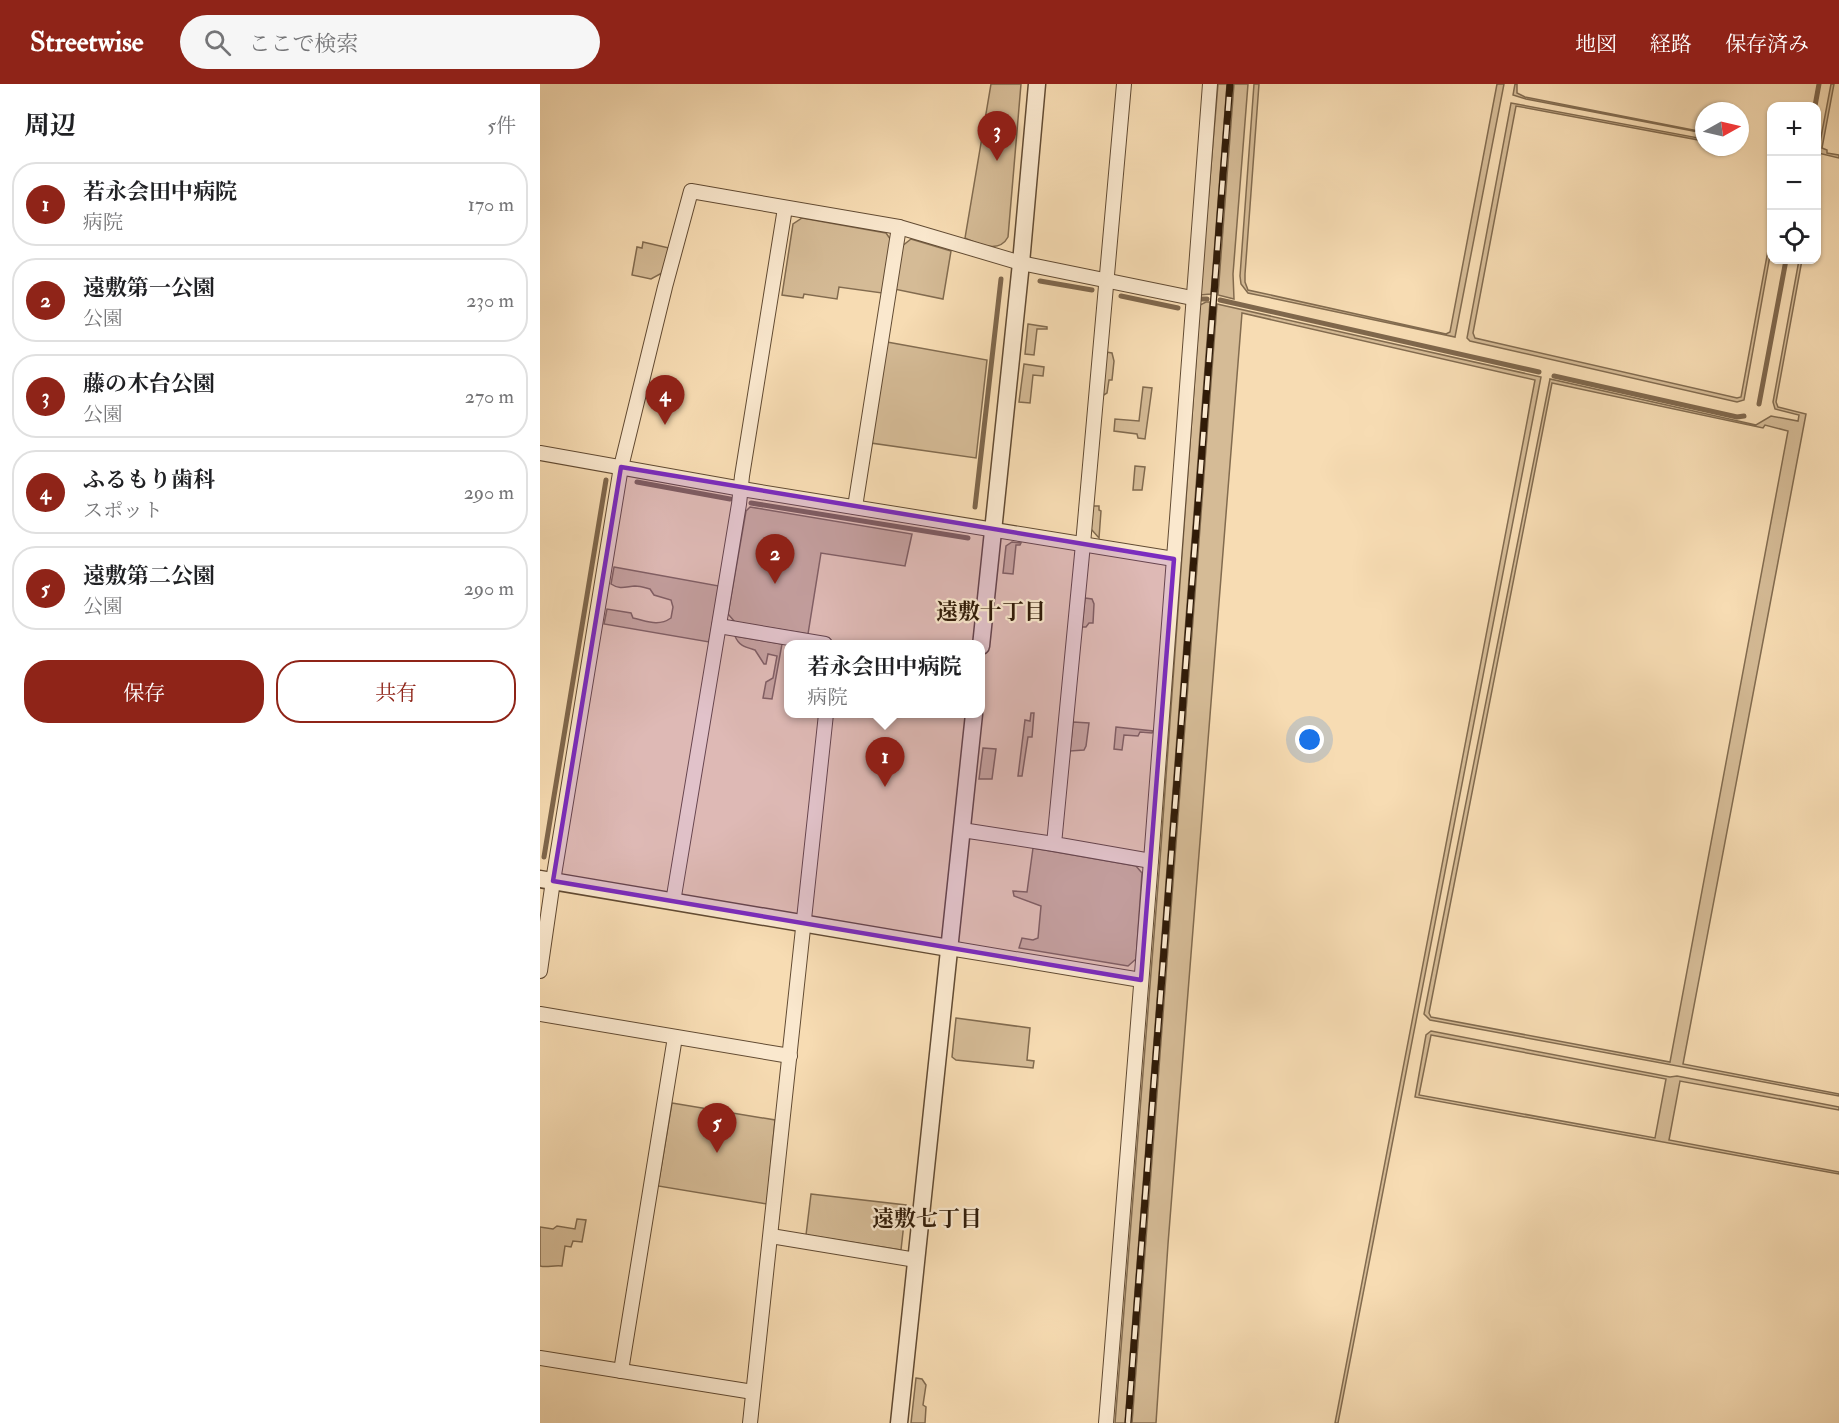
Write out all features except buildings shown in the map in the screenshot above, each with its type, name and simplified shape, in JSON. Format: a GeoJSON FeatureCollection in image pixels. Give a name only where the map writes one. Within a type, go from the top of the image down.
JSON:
{"type":"FeatureCollection","features":[{"type":"Feature","properties":{"kind":"street"},"geometry":{"type":"LineString","coordinates":[[982,640],[1021,263],[1037,84]]}},
{"type":"Feature","properties":{"kind":"street"},"geometry":{"type":"LineString","coordinates":[[1054,844],[1124,84]]}},
{"type":"Feature","properties":{"kind":"street"},"geometry":{"type":"LineString","coordinates":[[1106,1423],[1210,84]]}},
{"type":"Feature","properties":{"kind":"street"},"geometry":{"type":"LineString","coordinates":[[540,971],[547,880],[621,467],[691,191],[899,227],[1021,263],[1192,298]]}},
{"type":"Feature","properties":{"kind":"street"},"geometry":{"type":"LineString","coordinates":[[673,902],[742,489],[742,476],[785,208]]}},
{"type":"Feature","properties":{"kind":"street"},"geometry":{"type":"LineString","coordinates":[[855,507],[899,227]]}},
{"type":"Feature","properties":{"kind":"street"},"geometry":{"type":"LineString","coordinates":[[540,453],[742,489],[1173,559]]}},
{"type":"Feature","properties":{"kind":"street"},"geometry":{"type":"LineString","coordinates":[[719,626],[797,640]]}},
{"type":"Feature","properties":{"kind":"street"},"geometry":{"type":"LineString","coordinates":[[750,1423],[826,718]]}},
{"type":"Feature","properties":{"kind":"street"},"geometry":{"type":"LineString","coordinates":[[898,1423],[974,718]]}},
{"type":"Feature","properties":{"kind":"street"},"geometry":{"type":"LineString","coordinates":[[962,830],[1151,861]]}},
{"type":"Feature","properties":{"kind":"street"},"geometry":{"type":"LineString","coordinates":[[547,880],[1142,980]]}},
{"type":"Feature","properties":{"kind":"street"},"geometry":{"type":"LineString","coordinates":[[540,1014],[790,1056]]}},
{"type":"Feature","properties":{"kind":"street"},"geometry":{"type":"LineString","coordinates":[[621,1371],[675,1038]]}},
{"type":"Feature","properties":{"kind":"street"},"geometry":{"type":"LineString","coordinates":[[771,1236],[916,1260]]}},
{"type":"Feature","properties":{"kind":"street"},"geometry":{"type":"LineString","coordinates":[[540,1358],[753,1392]]}},
{"type":"Feature","properties":{"kind":"highlighted area"},"geometry":{"type":"Polygon","coordinates":[[[621,467],[1174,559],[1141,980],[553,881],[621,467]]]}},
{"type":"Feature","properties":{"kind":"shaded area"},"geometry":{"type":"Polygon","coordinates":[[[991,84],[1021,84],[1008,237],[999,245],[988,246],[965,238],[991,84]]]}},
{"type":"Feature","properties":{"kind":"shaded area"},"geometry":{"type":"Polygon","coordinates":[[[1218,84],[1227,84],[1211,294],[1200,295],[1218,84]]]}},
{"type":"Feature","properties":{"kind":"shaded area"},"geometry":{"type":"Polygon","coordinates":[[[1234,84],[1248,84],[1233,274],[1234,299],[1218,295],[1234,84]]]}},
{"type":"Feature","properties":{"kind":"shaded area"},"geometry":{"type":"Polygon","coordinates":[[[1254,84],[1259,84],[1245,274],[1248,290],[1446,334],[1450,332],[1497,84],[1504,84],[1455,337],[1248,293],[1241,284],[1240,276],[1254,84]]]}},
{"type":"Feature","properties":{"kind":"shaded area"},"geometry":{"type":"Polygon","coordinates":[[[1515,84],[1517,84],[1517,93],[1525,97],[1695,131],[1526,99],[1513,95],[1515,84]]]}},
{"type":"Feature","properties":{"kind":"shaded area"},"geometry":{"type":"Polygon","coordinates":[[[1831,84],[1834,84],[1822,148],[1827,150],[1827,153],[1839,155],[1839,158],[1821,154],[1821,137],[1831,84]]]}},
{"type":"Feature","properties":{"kind":"shaded area"},"geometry":{"type":"Polygon","coordinates":[[[1511,103],[1695,137],[1695,139],[1516,106],[1473,333],[1475,338],[1737,398],[1741,397],[1767,256],[1768,264],[1744,400],[1737,402],[1470,341],[1467,338],[1511,103]]]}},
{"type":"Feature","properties":{"kind":"shaded area"},"geometry":{"type":"Polygon","coordinates":[[[802,218],[886,233],[891,240],[882,293],[839,287],[837,299],[804,294],[803,298],[782,295],[793,224],[802,218]]]}},
{"type":"Feature","properties":{"kind":"shaded area"},"geometry":{"type":"Polygon","coordinates":[[[911,239],[951,251],[943,299],[894,289],[901,247],[911,239]]]}},
{"type":"Feature","properties":{"kind":"shaded area"},"geometry":{"type":"Polygon","coordinates":[[[643,242],[669,248],[662,273],[651,279],[632,275],[637,247],[642,248],[643,242]]]}},
{"type":"Feature","properties":{"kind":"shaded area"},"geometry":{"type":"Polygon","coordinates":[[[1798,264],[1801,264],[1776,402],[1778,407],[1806,414],[1683,1064],[1839,1094],[1839,1096],[1430,1020],[1424,1014],[1550,379],[1756,425],[1771,416],[1798,421],[1799,415],[1775,409],[1773,402],[1798,264]],[[1552,383],[1429,1013],[1431,1017],[1670,1062],[1788,431],[1765,425],[1763,428],[1552,383]]]}},
{"type":"Feature","properties":{"kind":"shaded area"},"geometry":{"type":"Polygon","coordinates":[[[1210,302],[1125,1423],[1115,1423],[1160,860],[1200,305],[1210,302]]]}},
{"type":"Feature","properties":{"kind":"shaded area"},"geometry":{"type":"Polygon","coordinates":[[[1217,304],[1541,377],[1338,1423],[1335,1423],[1535,380],[1242,313],[1168,1244],[1156,1423],[1132,1423],[1217,304]]]}},
{"type":"Feature","properties":{"kind":"shaded area"},"geometry":{"type":"Polygon","coordinates":[[[1028,324],[1047,327],[1047,329],[1037,329],[1034,355],[1025,354],[1028,324]]]}},
{"type":"Feature","properties":{"kind":"shaded area"},"geometry":{"type":"Polygon","coordinates":[[[887,342],[987,360],[976,458],[871,443],[887,342]]]}},
{"type":"Feature","properties":{"kind":"shaded area"},"geometry":{"type":"Polygon","coordinates":[[[1106,352],[1112,353],[1114,361],[1112,380],[1109,380],[1107,393],[1102,396],[1106,352]]]}},
{"type":"Feature","properties":{"kind":"shaded area"},"geometry":{"type":"Polygon","coordinates":[[[1024,364],[1044,367],[1043,376],[1033,375],[1030,403],[1019,402],[1024,364]]]}},
{"type":"Feature","properties":{"kind":"shaded area"},"geometry":{"type":"Polygon","coordinates":[[[1143,387],[1152,388],[1145,439],[1138,438],[1137,434],[1114,431],[1115,419],[1139,421],[1143,387]]]}},
{"type":"Feature","properties":{"kind":"shaded area"},"geometry":{"type":"Polygon","coordinates":[[[1135,466],[1145,467],[1142,490],[1133,490],[1135,466]]]}},
{"type":"Feature","properties":{"kind":"shaded area"},"geometry":{"type":"Polygon","coordinates":[[[1093,506],[1099,506],[1101,511],[1099,538],[1091,529],[1093,506]]]}},
{"type":"Feature","properties":{"kind":"shaded area"},"geometry":{"type":"Polygon","coordinates":[[[750,507],[912,534],[905,566],[821,553],[808,634],[735,622],[728,614],[746,511],[750,507]]]}},
{"type":"Feature","properties":{"kind":"shaded area"},"geometry":{"type":"Polygon","coordinates":[[[1012,542],[1021,543],[1016,545],[1013,574],[1003,573],[1006,546],[1012,542]]]}},
{"type":"Feature","properties":{"kind":"shaded area"},"geometry":{"type":"Polygon","coordinates":[[[614,567],[719,586],[709,642],[604,624],[607,609],[631,613],[633,618],[657,623],[671,618],[673,607],[671,600],[654,595],[650,589],[637,586],[620,588],[611,584],[614,567]]]}},
{"type":"Feature","properties":{"kind":"shaded area"},"geometry":{"type":"Polygon","coordinates":[[[1085,598],[1092,599],[1094,604],[1093,623],[1082,627],[1085,598]]]}},
{"type":"Feature","properties":{"kind":"shaded area"},"geometry":{"type":"Polygon","coordinates":[[[735,636],[782,644],[772,699],[763,698],[766,682],[773,678],[777,656],[768,654],[766,664],[764,664],[755,650],[740,644],[735,636]]]}},
{"type":"Feature","properties":{"kind":"shaded area"},"geometry":{"type":"Polygon","coordinates":[[[1031,713],[1034,713],[1032,737],[1028,737],[1022,776],[1018,776],[1025,720],[1030,721],[1031,713]]]}},
{"type":"Feature","properties":{"kind":"shaded area"},"geometry":{"type":"Polygon","coordinates":[[[1073,722],[1089,723],[1084,750],[1070,751],[1073,722]]]}},
{"type":"Feature","properties":{"kind":"shaded area"},"geometry":{"type":"Polygon","coordinates":[[[1116,727],[1153,731],[1152,733],[1140,732],[1138,736],[1124,735],[1122,750],[1114,749],[1116,727]]]}},
{"type":"Feature","properties":{"kind":"shaded area"},"geometry":{"type":"Polygon","coordinates":[[[983,748],[996,749],[992,779],[979,779],[983,748]]]}},
{"type":"Feature","properties":{"kind":"shaded area"},"geometry":{"type":"Polygon","coordinates":[[[1033,848],[1136,866],[1142,873],[1136,959],[1128,966],[1019,948],[1022,938],[1033,940],[1038,938],[1041,906],[1014,896],[1013,891],[1027,892],[1033,848]]]}},
{"type":"Feature","properties":{"kind":"shaded area"},"geometry":{"type":"Polygon","coordinates":[[[956,1018],[1030,1028],[1027,1060],[1034,1061],[1033,1068],[956,1060],[952,1057],[956,1018]]]}},
{"type":"Feature","properties":{"kind":"shaded area"},"geometry":{"type":"Polygon","coordinates":[[[1431,1031],[1839,1107],[1839,1110],[1680,1081],[1669,1140],[1839,1172],[1839,1174],[1415,1097],[1426,1035],[1431,1031]],[[1431,1035],[1419,1095],[1655,1138],[1666,1079],[1431,1035]]]}},
{"type":"Feature","properties":{"kind":"shaded area"},"geometry":{"type":"Polygon","coordinates":[[[672,1103],[775,1120],[767,1204],[658,1186],[672,1103]]]}},
{"type":"Feature","properties":{"kind":"shaded area"},"geometry":{"type":"Polygon","coordinates":[[[811,1194],[906,1205],[901,1250],[806,1235],[811,1194]]]}},
{"type":"Feature","properties":{"kind":"shaded area"},"geometry":{"type":"Polygon","coordinates":[[[577,1219],[586,1220],[582,1242],[573,1241],[571,1247],[565,1246],[562,1266],[540,1266],[540,1227],[553,1229],[557,1226],[575,1229],[577,1219]]]}},
{"type":"Feature","properties":{"kind":"shaded area"},"geometry":{"type":"Polygon","coordinates":[[[916,1378],[922,1379],[926,1385],[923,1405],[926,1407],[925,1423],[911,1423],[916,1378]]]}},
{"type":"Feature","properties":{"kind":"waterway"},"geometry":{"type":"LineString","coordinates":[[1816,102],[1819,84]]}},
{"type":"Feature","properties":{"kind":"waterway"},"geometry":{"type":"LineString","coordinates":[[1759,404],[1785,264]]}},
{"type":"Feature","properties":{"kind":"waterway"},"geometry":{"type":"LineString","coordinates":[[975,507],[1001,279]]}},
{"type":"Feature","properties":{"kind":"waterway"},"geometry":{"type":"LineString","coordinates":[[1040,281],[1092,290]]}},
{"type":"Feature","properties":{"kind":"waterway"},"geometry":{"type":"LineString","coordinates":[[1121,296],[1178,308]]}},
{"type":"Feature","properties":{"kind":"waterway"},"geometry":{"type":"LineString","coordinates":[[1200,299],[1207,299]]}},
{"type":"Feature","properties":{"kind":"waterway"},"geometry":{"type":"LineString","coordinates":[[1220,300],[1539,372]]}},
{"type":"Feature","properties":{"kind":"waterway"},"geometry":{"type":"LineString","coordinates":[[1554,376],[1737,417],[1744,416]]}},
{"type":"Feature","properties":{"kind":"waterway"},"geometry":{"type":"LineString","coordinates":[[544,857],[606,480]]}},
{"type":"Feature","properties":{"kind":"waterway"},"geometry":{"type":"LineString","coordinates":[[637,482],[730,499]]}},
{"type":"Feature","properties":{"kind":"waterway"},"geometry":{"type":"LineString","coordinates":[[751,503],[968,538]]}},
{"type":"Feature","properties":{"kind":"railway"},"geometry":{"type":"LineString","coordinates":[[1128,1423],[1230,84]]}},
{"type":"Feature","properties":{"kind":"place","name":"藤の木台公園"},"geometry":{"type":"Point","coordinates":[997,161]}},
{"type":"Feature","properties":{"kind":"place","name":"ふるもり歯科"},"geometry":{"type":"Point","coordinates":[665,425]}},
{"type":"Feature","properties":{"kind":"place","name":"遠敷第一公園"},"geometry":{"type":"Point","coordinates":[775,584]}},
{"type":"Feature","properties":{"kind":"place","name":"若永会田中病院"},"geometry":{"type":"Point","coordinates":[885,787]}},
{"type":"Feature","properties":{"kind":"place","name":"遠敷第二公園"},"geometry":{"type":"Point","coordinates":[717,1153]}},
{"type":"Feature","properties":{"kind":"district","name":"遠敷十丁目"},"geometry":{"type":"Point","coordinates":[991,612]}},
{"type":"Feature","properties":{"kind":"district","name":"遠敷七丁目"},"geometry":{"type":"Point","coordinates":[927,1219]}}]}
